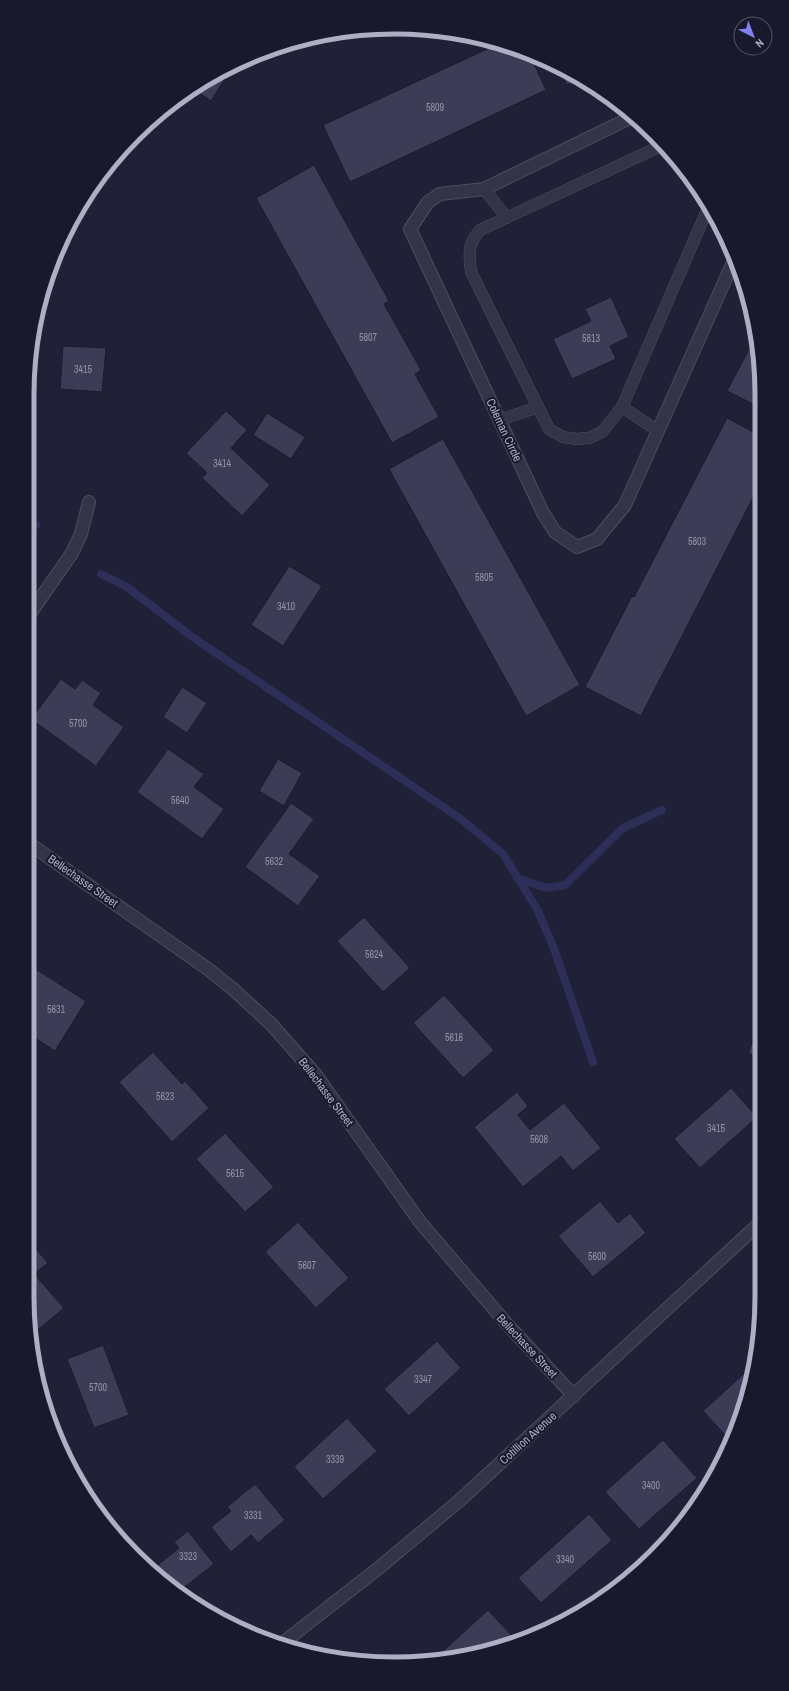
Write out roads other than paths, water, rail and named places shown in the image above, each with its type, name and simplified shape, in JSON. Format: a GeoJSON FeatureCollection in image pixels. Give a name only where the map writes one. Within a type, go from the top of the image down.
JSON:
{"type":"FeatureCollection","features":[{"type":"Feature","properties":{"kind":"street","name":"Coleman Circle"},"geometry":{"type":"LineString","coordinates":[[627,119],[484,189],[440,194],[428,202],[410,229],[543,513],[555,532],[578,547],[597,539],[625,505],[731,266]]}},
{"type":"Feature","properties":{"kind":"street"},"geometry":{"type":"LineString","coordinates":[[34,608],[72,553],[81,534],[89,502]]}},
{"type":"Feature","properties":{"kind":"street","name":"Bellechasse Street"},"geometry":{"type":"LineString","coordinates":[[34,847],[208,968],[270,1024],[316,1075],[420,1222],[450,1259],[506,1323],[574,1396]]}},
{"type":"Feature","properties":{"kind":"street","name":"Cotillion Avenue"},"geometry":{"type":"LineString","coordinates":[[286,1640],[380,1567],[459,1501],[755,1228]]}},
{"type":"Feature","properties":{"kind":"lane"},"geometry":{"type":"LineString","coordinates":[[657,148],[480,230],[471,241],[469,254],[471,272],[549,429],[563,437],[576,439],[589,438],[602,432],[622,407],[706,213]]}},
{"type":"Feature","properties":{"kind":"lane"},"geometry":{"type":"LineString","coordinates":[[484,189],[507,218]]}},
{"type":"Feature","properties":{"kind":"lane"},"geometry":{"type":"LineString","coordinates":[[500,420],[538,407]]}},
{"type":"Feature","properties":{"kind":"lane"},"geometry":{"type":"LineString","coordinates":[[622,407],[658,431]]}},
{"type":"Feature","properties":{"kind":"waterway"},"geometry":{"type":"LineString","coordinates":[[101,574],[127,587],[191,636],[461,819],[503,854],[537,909],[553,946],[593,1062]]}},
{"type":"Feature","properties":{"kind":"waterway"},"geometry":{"type":"LineString","coordinates":[[517,878],[546,888],[565,885],[623,828],[662,810]]}}]}
